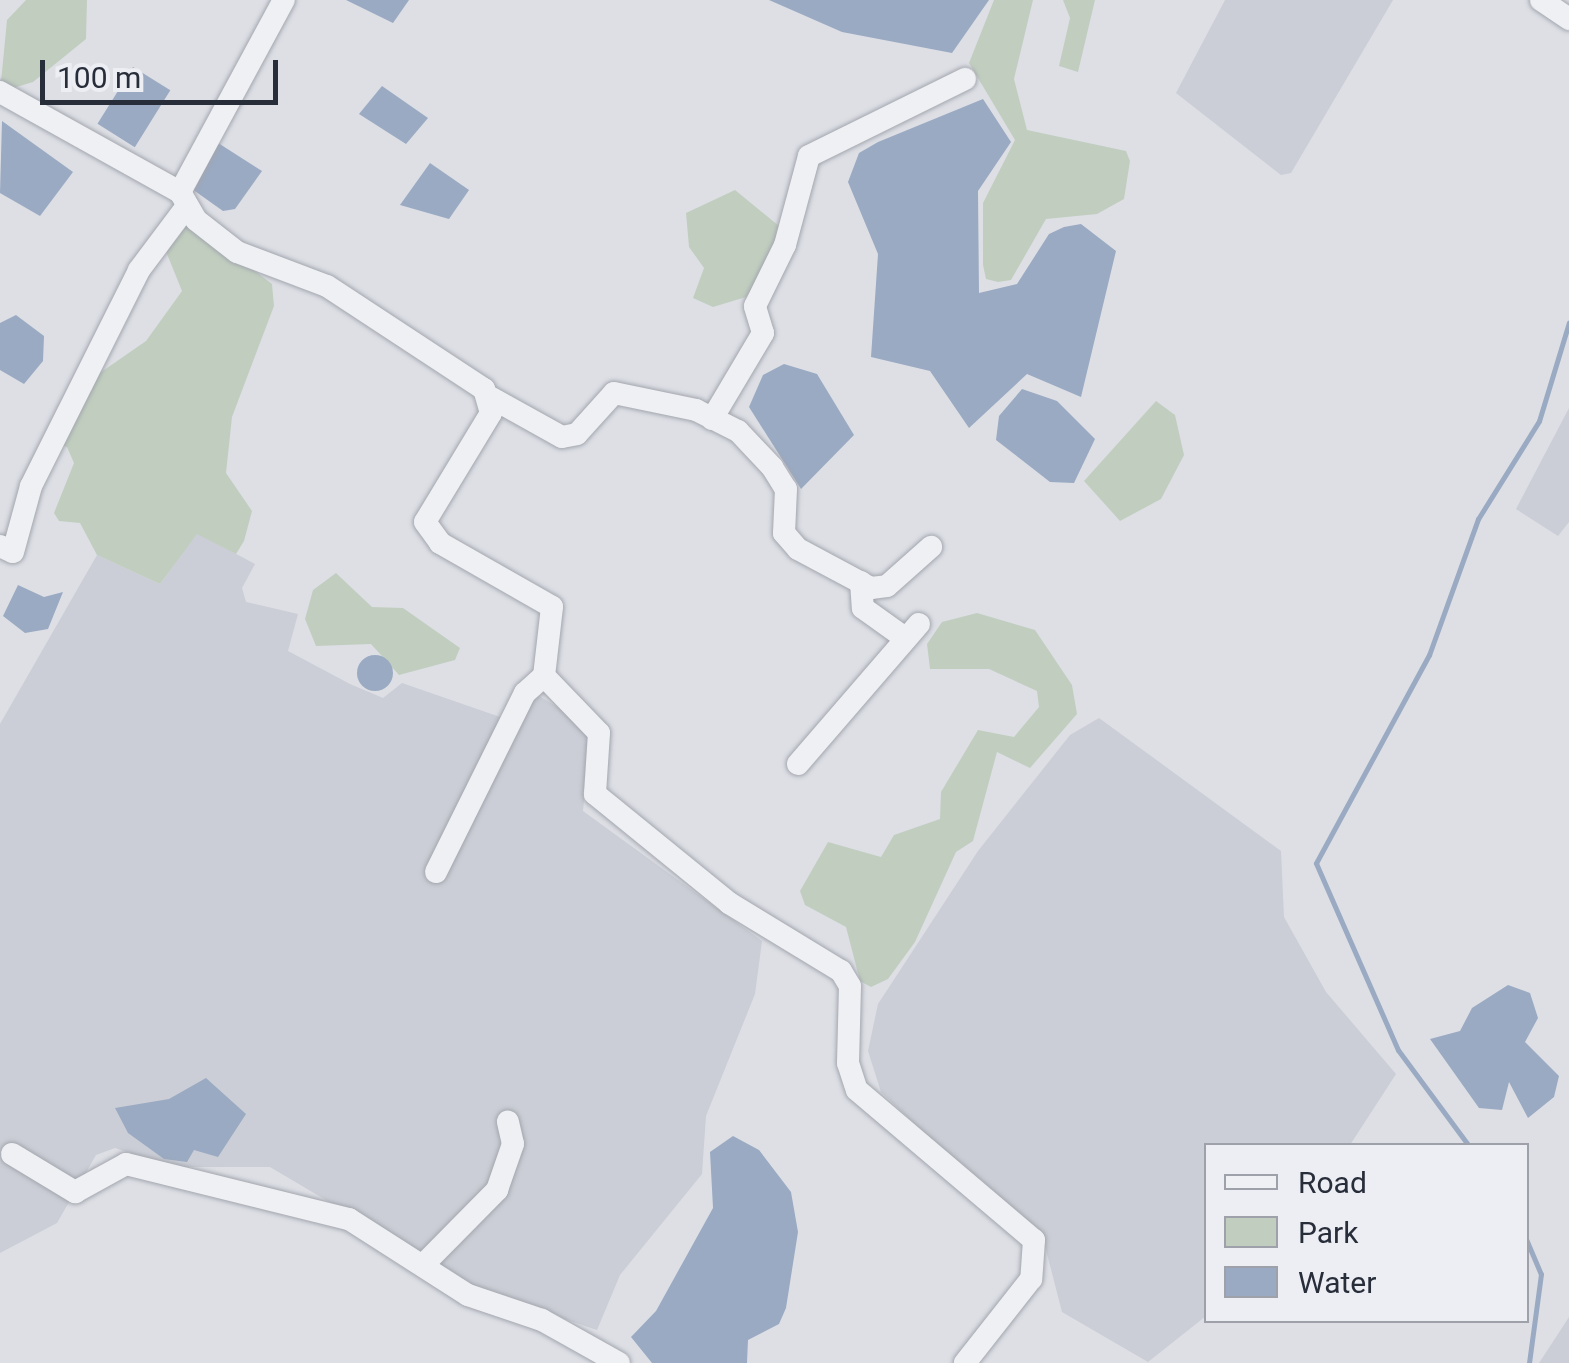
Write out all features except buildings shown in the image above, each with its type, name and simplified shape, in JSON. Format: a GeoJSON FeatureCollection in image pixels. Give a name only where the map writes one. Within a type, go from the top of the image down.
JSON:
{"type":"FeatureCollection","features":[{"type":"Feature","properties":{"kind":"street"},"geometry":{"type":"LineString","coordinates":[[0,546],[13,552],[30,486],[139,270],[184,199],[284,0]]}},
{"type":"Feature","properties":{"kind":"street"},"geometry":{"type":"LineString","coordinates":[[1541,0],[1569,19]]}},
{"type":"Feature","properties":{"kind":"street"},"geometry":{"type":"LineString","coordinates":[[712,418],[763,333],[757,298],[785,244],[809,156],[965,78]]}},
{"type":"Feature","properties":{"kind":"street"},"geometry":{"type":"LineString","coordinates":[[0,92],[184,199],[226,245],[356,302],[490,397],[562,438],[578,434],[614,393],[712,418],[772,467],[786,489],[784,533],[798,548],[860,582],[887,586],[931,548]]}},
{"type":"Feature","properties":{"kind":"street"},"geometry":{"type":"LineString","coordinates":[[436,872],[525,693],[544,676],[552,607],[440,543],[425,522],[491,413],[490,397]]}},
{"type":"Feature","properties":{"kind":"street"},"geometry":{"type":"LineString","coordinates":[[798,764],[912,631],[862,608],[860,582]]}},
{"type":"Feature","properties":{"kind":"street"},"geometry":{"type":"LineString","coordinates":[[544,676],[600,733],[599,800],[729,903],[841,972],[850,986],[848,1063],[858,1090],[1034,1240],[1030,1279],[964,1363]]}},
{"type":"Feature","properties":{"kind":"street"},"geometry":{"type":"LineString","coordinates":[[425,1263],[497,1190],[513,1144],[508,1122]]}},
{"type":"Feature","properties":{"kind":"street"},"geometry":{"type":"LineString","coordinates":[[12,1154],[75,1192],[126,1164],[293,1200],[382,1233],[468,1294],[542,1320],[618,1363]]}},
{"type":"Feature","properties":{"kind":"shaded area"},"geometry":{"type":"Polygon","coordinates":[[[1225,0],[1393,0],[1291,173],[1281,175],[1176,93],[1225,0]]]}},
{"type":"Feature","properties":{"kind":"shaded area"},"geometry":{"type":"Polygon","coordinates":[[[1569,408],[1569,522],[1558,536],[1516,509],[1569,408]]]}},
{"type":"Feature","properties":{"kind":"shaded area"},"geometry":{"type":"Polygon","coordinates":[[[197,533],[255,564],[242,588],[246,602],[298,614],[288,651],[350,684],[383,698],[402,683],[503,718],[524,687],[591,727],[583,811],[762,941],[755,994],[706,1116],[702,1174],[620,1275],[597,1330],[478,1290],[270,1167],[170,1167],[115,1148],[96,1155],[57,1223],[0,1253],[0,724],[97,555],[160,584],[197,533]]]}},
{"type":"Feature","properties":{"kind":"shaded area"},"geometry":{"type":"Polygon","coordinates":[[[1099,718],[1281,851],[1284,917],[1326,992],[1396,1074],[1351,1143],[1204,1143],[1204,1318],[1148,1362],[1062,1312],[1045,1246],[881,1092],[868,1051],[878,1004],[978,851],[1070,735],[1099,718]]]}},
{"type":"Feature","properties":{"kind":"shaded area"},"geometry":{"type":"Polygon","coordinates":[[[1569,1317],[1569,1363],[1539,1363],[1545,1354],[1569,1317]]]}},
{"type":"Feature","properties":{"kind":"green space"},"geometry":{"type":"Polygon","coordinates":[[[26,0],[87,0],[86,39],[33,82],[0,92],[7,20],[26,0]]]}},
{"type":"Feature","properties":{"kind":"green space"},"geometry":{"type":"Polygon","coordinates":[[[994,0],[1033,0],[1014,79],[1027,130],[1126,151],[1130,161],[1124,199],[1097,214],[1046,219],[1011,280],[998,282],[986,279],[983,265],[983,203],[1015,140],[969,63],[994,0]]]}},
{"type":"Feature","properties":{"kind":"green space"},"geometry":{"type":"Polygon","coordinates":[[[1063,0],[1095,0],[1078,72],[1059,66],[1070,18],[1063,0]]]}},
{"type":"Feature","properties":{"kind":"green space"},"geometry":{"type":"Polygon","coordinates":[[[735,190],[779,226],[767,268],[746,297],[713,307],[693,298],[704,268],[689,247],[686,213],[735,190]]]}},
{"type":"Feature","properties":{"kind":"green space"},"geometry":{"type":"Polygon","coordinates":[[[193,224],[272,284],[274,306],[232,417],[226,473],[252,511],[244,541],[236,554],[197,534],[160,584],[97,555],[80,523],[59,521],[54,513],[74,463],[67,447],[49,442],[94,377],[146,341],[182,291],[165,249],[176,225],[193,224]]]}},
{"type":"Feature","properties":{"kind":"green space"},"geometry":{"type":"Polygon","coordinates":[[[1156,401],[1175,415],[1184,455],[1161,499],[1120,521],[1084,481],[1156,401]]]}},
{"type":"Feature","properties":{"kind":"green space"},"geometry":{"type":"Polygon","coordinates":[[[336,573],[372,607],[403,608],[460,648],[455,660],[399,675],[371,644],[316,646],[305,619],[313,590],[336,573]]]}},
{"type":"Feature","properties":{"kind":"green space"},"geometry":{"type":"Polygon","coordinates":[[[977,613],[1035,630],[1072,685],[1077,714],[1030,768],[997,752],[973,841],[956,852],[915,942],[888,979],[871,987],[860,981],[846,927],[805,905],[800,891],[828,842],[881,857],[894,835],[940,819],[941,792],[978,730],[1014,737],[1039,707],[1037,691],[989,669],[930,669],[927,644],[942,622],[977,613]]]}},
{"type":"Feature","properties":{"kind":"water"},"geometry":{"type":"Polygon","coordinates":[[[346,0],[409,0],[393,23],[346,0]]]}},
{"type":"Feature","properties":{"kind":"water"},"geometry":{"type":"Polygon","coordinates":[[[769,0],[989,0],[952,53],[842,32],[769,0]]]}},
{"type":"Feature","properties":{"kind":"water"},"geometry":{"type":"Polygon","coordinates":[[[133,67],[170,90],[135,147],[97,124],[133,67]]]}},
{"type":"Feature","properties":{"kind":"water"},"geometry":{"type":"Polygon","coordinates":[[[382,86],[428,118],[406,144],[359,114],[382,86]]]}},
{"type":"Feature","properties":{"kind":"water"},"geometry":{"type":"Polygon","coordinates":[[[983,99],[1011,142],[978,191],[979,293],[1017,284],[1049,234],[1064,227],[1081,224],[1116,251],[1081,397],[1027,374],[969,428],[930,371],[871,357],[878,254],[848,182],[859,153],[983,99]]]}},
{"type":"Feature","properties":{"kind":"water"},"geometry":{"type":"Polygon","coordinates":[[[2,121],[73,172],[40,216],[0,193],[2,121]]]}},
{"type":"Feature","properties":{"kind":"water"},"geometry":{"type":"Polygon","coordinates":[[[215,141],[262,171],[235,209],[223,211],[192,189],[215,141]]]}},
{"type":"Feature","properties":{"kind":"water"},"geometry":{"type":"Polygon","coordinates":[[[430,163],[469,190],[449,219],[400,205],[430,163]]]}},
{"type":"Feature","properties":{"kind":"water"},"geometry":{"type":"Polygon","coordinates":[[[16,315],[44,336],[43,361],[24,384],[0,370],[0,323],[16,315]]]}},
{"type":"Feature","properties":{"kind":"water"},"geometry":{"type":"Polygon","coordinates":[[[784,364],[817,374],[854,435],[801,489],[749,407],[763,375],[784,364]]]}},
{"type":"Feature","properties":{"kind":"water"},"geometry":{"type":"Polygon","coordinates":[[[1022,389],[1057,401],[1095,439],[1074,483],[1050,482],[996,440],[999,416],[1022,389]]]}},
{"type":"Feature","properties":{"kind":"water"},"geometry":{"type":"Polygon","coordinates":[[[18,585],[44,597],[63,592],[48,629],[25,633],[3,616],[18,585]]]}},
{"type":"Feature","properties":{"kind":"water"},"geometry":{"type":"Polygon","coordinates":[[[375,655],[388,660],[393,673],[388,686],[375,691],[362,686],[357,673],[362,660],[375,655]]]}},
{"type":"Feature","properties":{"kind":"water"},"geometry":{"type":"Polygon","coordinates":[[[1508,985],[1530,993],[1538,1018],[1525,1042],[1559,1076],[1554,1097],[1528,1118],[1509,1082],[1502,1110],[1479,1108],[1430,1039],[1460,1031],[1472,1008],[1508,985]]]}},
{"type":"Feature","properties":{"kind":"water"},"geometry":{"type":"Polygon","coordinates":[[[206,1078],[246,1114],[218,1157],[194,1150],[187,1162],[164,1159],[128,1133],[115,1108],[169,1099],[206,1078]]]}},
{"type":"Feature","properties":{"kind":"water"},"geometry":{"type":"Polygon","coordinates":[[[733,1136],[759,1150],[791,1192],[798,1232],[786,1308],[779,1324],[748,1340],[747,1363],[652,1363],[631,1337],[656,1311],[713,1208],[710,1152],[733,1136]]]}},
{"type":"Feature","properties":{"kind":"waterway"},"geometry":{"type":"LineString","coordinates":[[1467,1143],[1398,1050],[1316,863],[1429,655],[1478,519],[1539,421],[1569,322]]}},
{"type":"Feature","properties":{"kind":"waterway"},"geometry":{"type":"LineString","coordinates":[[1529,1246],[1541,1274],[1529,1363]]}}]}
